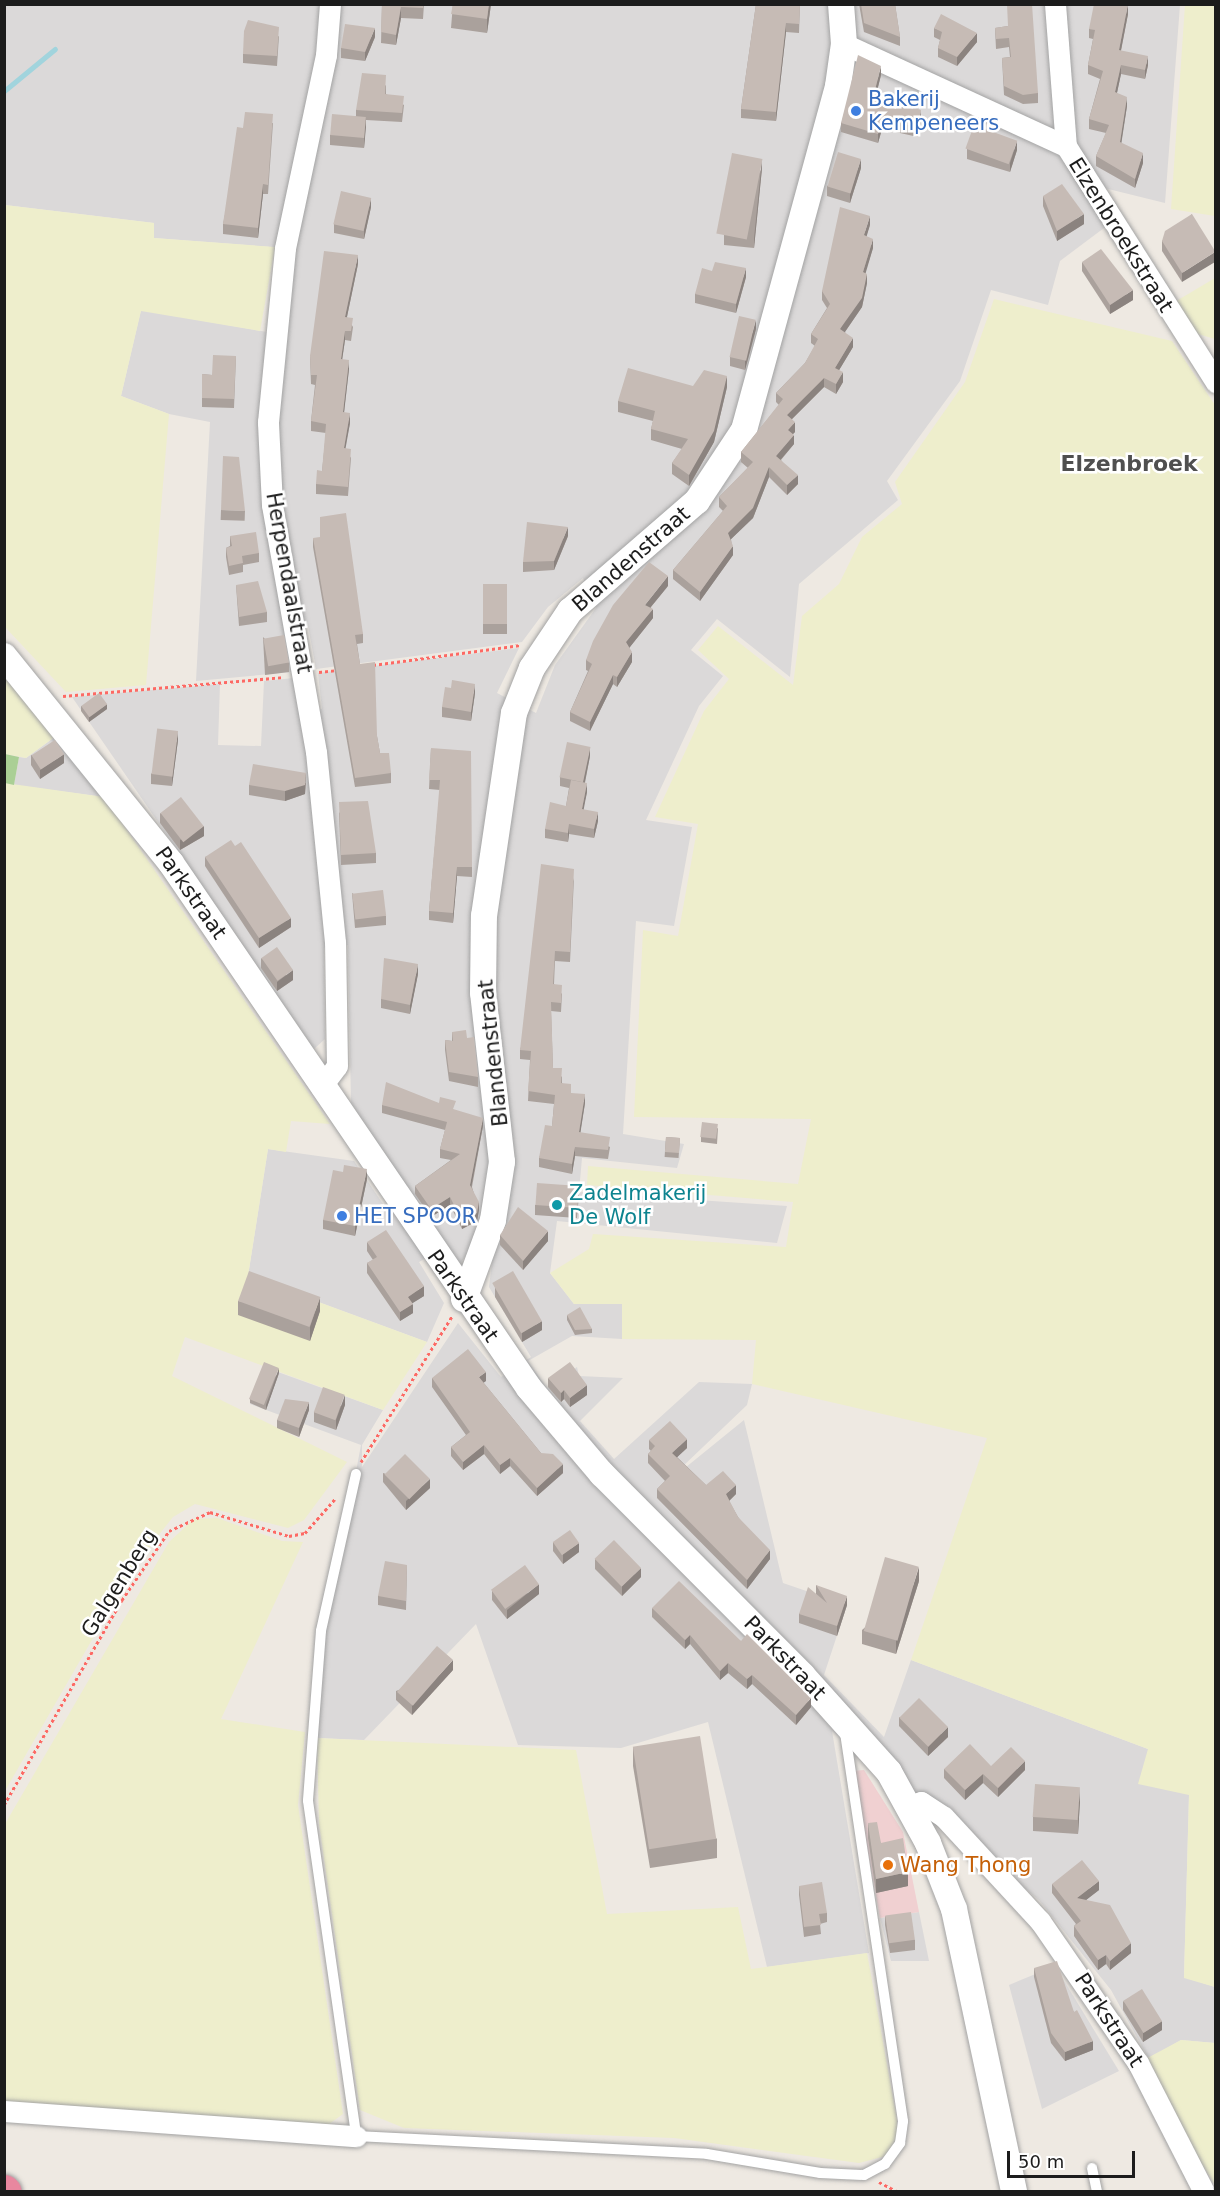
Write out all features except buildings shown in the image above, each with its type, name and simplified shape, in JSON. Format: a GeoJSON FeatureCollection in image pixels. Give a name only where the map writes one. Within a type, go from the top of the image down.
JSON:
{"type":"FeatureCollection","features":[{"type":"Feature","properties":{"kind":"street","name":"Herpendaalstraat"},"geometry":{"type":"LineString","coordinates":[[321,1087],[337,1066],[335,942],[316,752],[272,505],[268,422],[285,248],[327,55],[330,4]]}},
{"type":"Feature","properties":{"kind":"street","name":"Blandenstraat"},"geometry":{"type":"LineString","coordinates":[[464,1299],[493,1220],[502,1162],[483,993],[484,916],[514,713],[532,668],[570,611],[697,501],[737,444],[756,396],[804,224],[844,44],[841,4]]}},
{"type":"Feature","properties":{"kind":"street","name":"Elzenbroekstraat"},"geometry":{"type":"LineString","coordinates":[[1054,4],[1066,146],[1215,382]]}},
{"type":"Feature","properties":{"kind":"street"},"geometry":{"type":"LineString","coordinates":[[844,44],[1066,146]]}},
{"type":"Feature","properties":{"kind":"street","name":"Parkstraat"},"geometry":{"type":"LineString","coordinates":[[4,656],[171,862],[464,1299],[529,1388],[602,1473],[844,1720],[889,1772],[943,1877],[962,1935],[1012,2180]]}},
{"type":"Feature","properties":{"kind":"street","name":"Parkstraat"},"geometry":{"type":"LineString","coordinates":[[909,1807],[921,1802],[944,1816],[1040,1921],[1138,2063],[1205,2191]]}},
{"type":"Feature","properties":{"kind":"street"},"geometry":{"type":"LineString","coordinates":[[4,2112],[356,2136]]}},
{"type":"Feature","properties":{"kind":"lane"},"geometry":{"type":"LineString","coordinates":[[356,1474],[323,1619],[308,1801],[356,2136],[673,2152],[820,2173],[864,2175],[885,2164],[900,2143],[903,2121],[844,1720]]}},
{"type":"Feature","properties":{"kind":"lane"},"geometry":{"type":"LineString","coordinates":[[1092,2168],[1096,2192]]}},
{"type":"Feature","properties":{"kind":"path","name":"Galgenberg"},"geometry":{"type":"LineString","coordinates":[[4,1805],[122,1600],[169,1531],[210,1512],[273,1535],[305,1533],[356,1474],[366,1448],[464,1299]]}},
{"type":"Feature","properties":{"kind":"shaded area"},"geometry":{"type":"Polygon","coordinates":[[[5,5],[1180,5],[1165,203],[1088,184],[1112,222],[1060,261],[1048,305],[991,290],[960,381],[887,481],[898,500],[799,584],[790,677],[717,619],[691,650],[723,676],[699,706],[646,820],[692,827],[674,926],[636,921],[623,1134],[684,1144],[677,1168],[582,1158],[579,1192],[787,1206],[777,1243],[557,1221],[550,1273],[574,1304],[623,1304],[622,1339],[572,1336],[528,1361],[547,1388],[577,1367],[579,1376],[623,1378],[580,1421],[614,1459],[699,1382],[752,1384],[747,1405],[659,1489],[744,1420],[783,1583],[847,1605],[824,1675],[884,1737],[911,1660],[1148,1749],[1189,1795],[1184,1977],[1215,1987],[1215,2043],[1181,2040],[1149,2059],[1111,1990],[1039,1900],[832,1731],[869,1953],[767,1967],[708,1722],[621,1748],[518,1745],[476,1624],[364,1740],[317,1738],[322,1651],[361,1445],[250,1404],[264,1367],[383,1410],[362,1445],[362,1467],[458,1323],[501,1377],[531,1357],[489,1287],[492,1262],[468,1253],[459,1265],[446,1246],[419,1262],[444,1303],[427,1342],[248,1276],[268,1149],[354,1161],[385,1207],[410,1192],[351,1103],[348,945],[324,948],[325,1039],[314,1049],[72,697],[220,684],[218,745],[261,746],[264,681],[294,678],[298,711],[322,709],[318,673],[519,648],[497,693],[536,713],[555,665],[596,608],[583,578],[548,607],[522,642],[316,669],[308,626],[286,629],[292,672],[196,681],[210,422],[169,414],[121,396],[141,310],[273,333],[285,248],[154,238],[154,223],[5,205],[5,5]]]}},
{"type":"Feature","properties":{"kind":"shaded area"},"geometry":{"type":"Polygon","coordinates":[[[56,736],[104,797],[14,785],[19,757],[26,758],[56,736]]]}},
{"type":"Feature","properties":{"kind":"shaded area"},"geometry":{"type":"Polygon","coordinates":[[[864,1770],[903,1832],[919,1912],[880,1918],[853,1771],[864,1770]]]}},
{"type":"Feature","properties":{"kind":"shaded area"},"geometry":{"type":"Polygon","coordinates":[[[919,1912],[929,1961],[891,1961],[880,1918],[919,1912]]]}},
{"type":"Feature","properties":{"kind":"shaded area"},"geometry":{"type":"Polygon","coordinates":[[[1055,1966],[1119,2071],[1042,2109],[1009,1985],[1055,1966]]]}},
{"type":"Feature","properties":{"kind":"green space"},"geometry":{"type":"Polygon","coordinates":[[[1185,5],[1215,5],[1215,216],[1171,209],[1185,5]]]}},
{"type":"Feature","properties":{"kind":"green space"},"geometry":{"type":"Polygon","coordinates":[[[5,205],[154,223],[154,238],[275,247],[260,331],[141,311],[121,396],[169,414],[146,685],[66,692],[5,627],[5,205]]]}},
{"type":"Feature","properties":{"kind":"green space"},"geometry":{"type":"Polygon","coordinates":[[[1215,278],[1215,339],[1191,332],[1173,303],[1215,278]]]}},
{"type":"Feature","properties":{"kind":"green space"},"geometry":{"type":"Polygon","coordinates":[[[994,299],[1172,341],[1215,405],[1215,1987],[1184,1978],[1189,1795],[1138,1784],[1148,1749],[911,1660],[987,1438],[752,1384],[756,1340],[622,1339],[622,1304],[574,1304],[550,1273],[589,1249],[593,1234],[786,1247],[793,1202],[587,1185],[588,1166],[798,1184],[811,1119],[634,1117],[643,930],[678,936],[698,824],[655,817],[704,711],[729,679],[698,650],[718,626],[793,685],[802,616],[839,584],[862,537],[902,504],[895,482],[965,382],[994,299]]]}},
{"type":"Feature","properties":{"kind":"green space"},"geometry":{"type":"Polygon","coordinates":[[[4,676],[56,736],[26,758],[5,754],[4,676]]]}},
{"type":"Feature","properties":{"kind":"green space"},"geometry":{"type":"Polygon","coordinates":[[[5,754],[19,757],[14,785],[5,783],[5,754]]]}},
{"type":"Feature","properties":{"kind":"green space"},"geometry":{"type":"Polygon","coordinates":[[[5,783],[104,797],[330,1124],[291,1121],[286,1152],[268,1149],[248,1276],[427,1342],[383,1410],[185,1337],[172,1376],[347,1462],[304,1520],[288,1528],[195,1504],[173,1517],[135,1565],[5,1791],[5,783]]]}},
{"type":"Feature","properties":{"kind":"green space"},"geometry":{"type":"Polygon","coordinates":[[[217,1518],[282,1541],[303,1542],[221,1719],[305,1732],[298,1805],[343,2114],[325,2127],[5,2103],[5,1824],[169,1542],[194,1519],[217,1518]]]}},
{"type":"Feature","properties":{"kind":"green space"},"geometry":{"type":"Polygon","coordinates":[[[317,1738],[576,1750],[607,1914],[738,1907],[751,1969],[867,1953],[897,2120],[897,2137],[886,2156],[859,2163],[674,2138],[404,2128],[360,2110],[319,1824],[317,1738]]]}},
{"type":"Feature","properties":{"kind":"green space"},"geometry":{"type":"Polygon","coordinates":[[[1181,2040],[1215,2043],[1215,2185],[1138,2063],[1181,2040]]]}},
{"type":"Feature","properties":{"kind":"waterway"},"geometry":{"type":"LineString","coordinates":[[4,91],[55,49]]}},
{"type":"Feature","properties":{"kind":"place","name":"Bakerij Kempeneers"},"geometry":{"type":"Point","coordinates":[856,111]}},
{"type":"Feature","properties":{"kind":"place","name":"Zadelmakerij De Wolf"},"geometry":{"type":"Point","coordinates":[557,1205]}},
{"type":"Feature","properties":{"kind":"place","name":"HET SPOOR"},"geometry":{"type":"Point","coordinates":[342,1216]}},
{"type":"Feature","properties":{"kind":"place","name":"Wang Thong"},"geometry":{"type":"Point","coordinates":[888,1865]}},
{"type":"Feature","properties":{"kind":"district","name":"Elzenbroek"},"geometry":{"type":"Point","coordinates":[1129,464]}}]}
